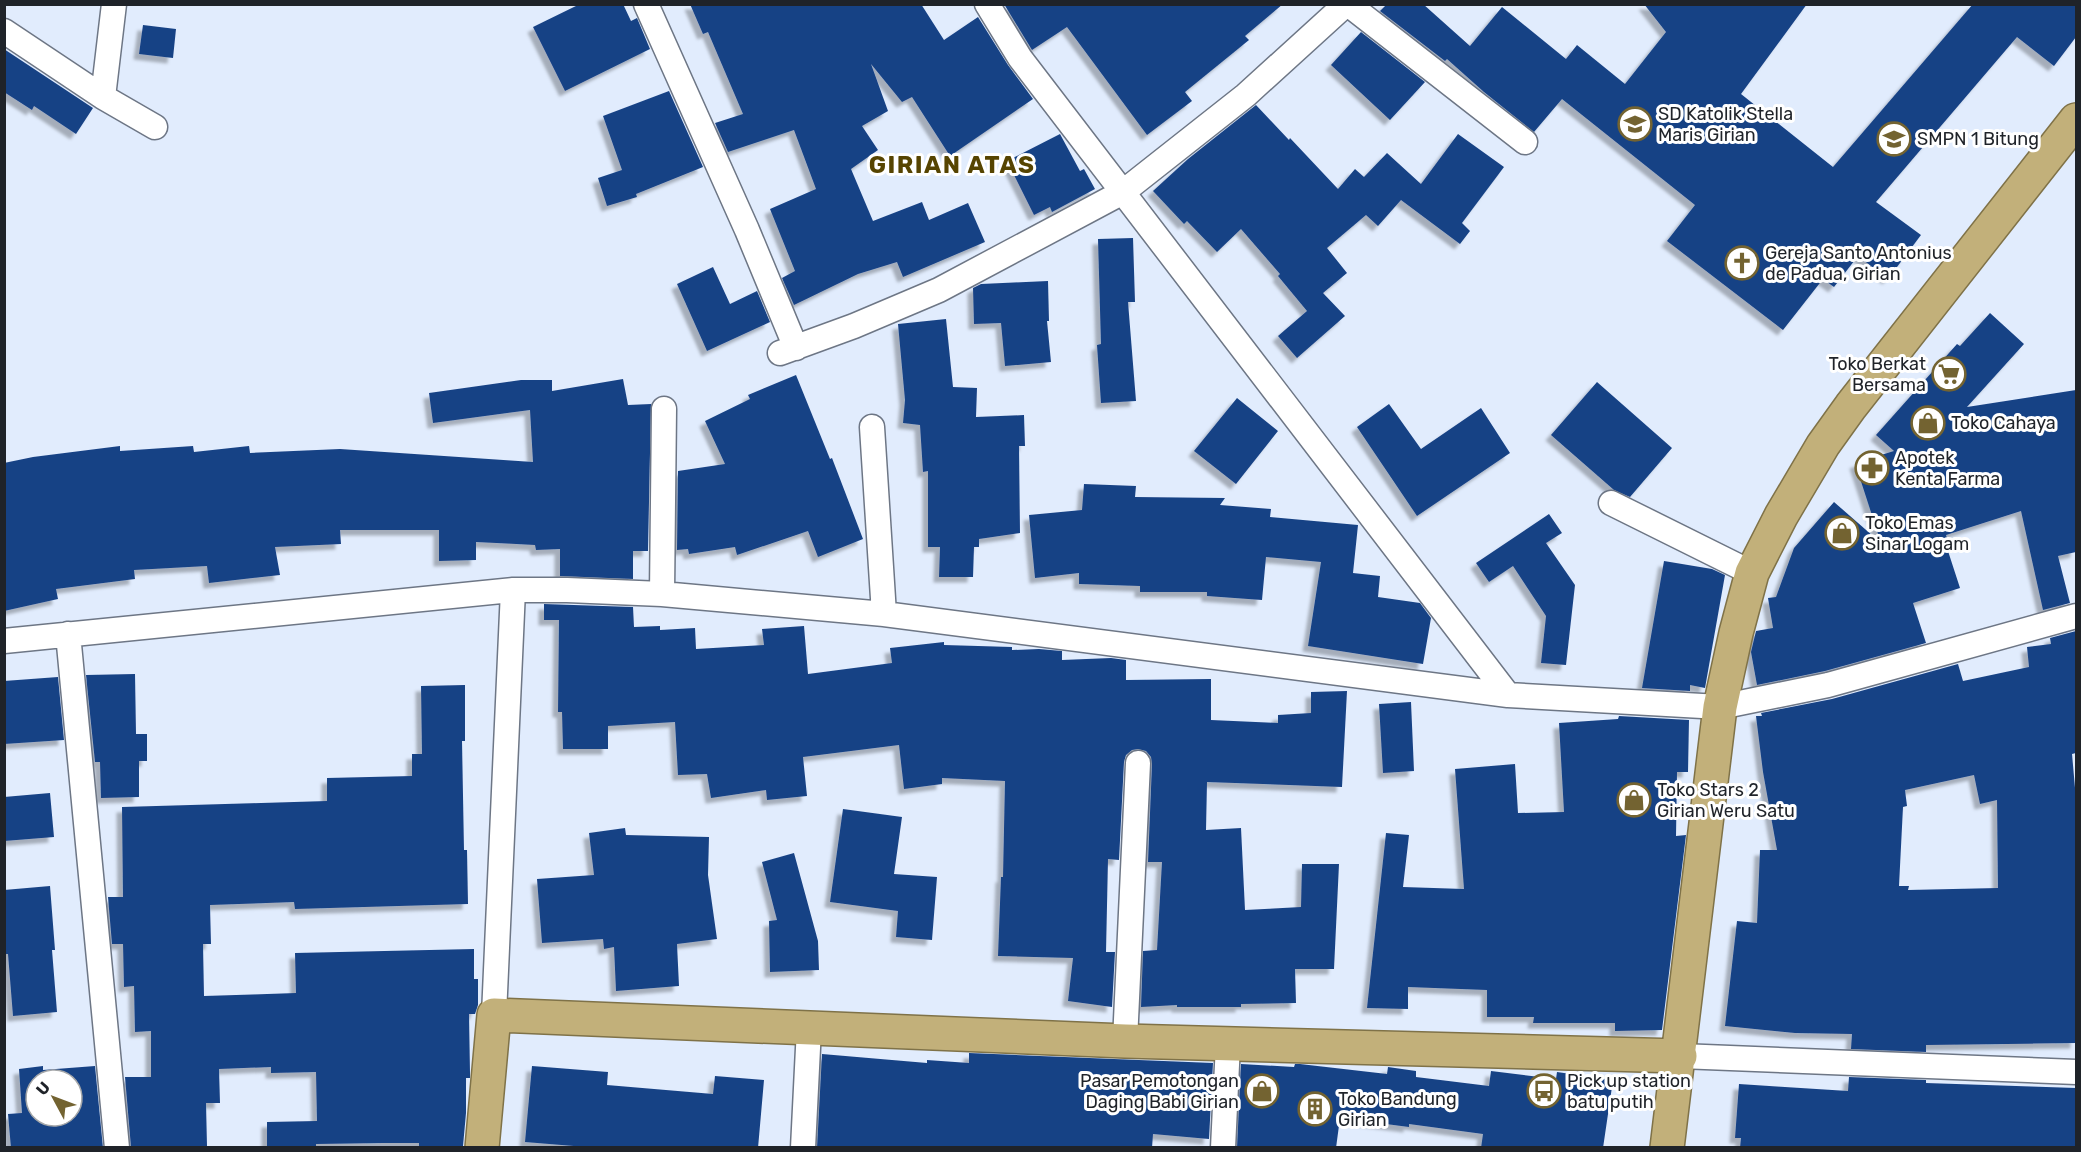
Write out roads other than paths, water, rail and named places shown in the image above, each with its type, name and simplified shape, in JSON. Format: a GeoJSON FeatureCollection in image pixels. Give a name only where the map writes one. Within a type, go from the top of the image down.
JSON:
{"type":"FeatureCollection","features":[{"type":"Feature","properties":{"kind":"highway"},"geometry":{"type":"LineString","coordinates":[[1667,1148],[1680,1056],[1720,707],[1752,573],[1781,516],[1823,445],[1851,406],[2076,120]]}},
{"type":"Feature","properties":{"kind":"highway"},"geometry":{"type":"LineString","coordinates":[[482,1148],[494,1015],[1125,1041],[1680,1056]]}},
{"type":"Feature","properties":{"kind":"street"},"geometry":{"type":"LineString","coordinates":[[103,97],[114,4]]}},
{"type":"Feature","properties":{"kind":"street"},"geometry":{"type":"LineString","coordinates":[[646,4],[747,230],[788,351],[939,290],[1123,192],[1246,95],[1347,4],[1525,142]]}},
{"type":"Feature","properties":{"kind":"street"},"geometry":{"type":"LineString","coordinates":[[987,4],[1020,58],[1508,695]]}},
{"type":"Feature","properties":{"kind":"street"},"geometry":{"type":"LineString","coordinates":[[4,31],[103,97],[155,127]]}},
{"type":"Feature","properties":{"kind":"street"},"geometry":{"type":"LineString","coordinates":[[662,594],[664,409]]}},
{"type":"Feature","properties":{"kind":"street"},"geometry":{"type":"LineString","coordinates":[[872,427],[884,614]]}},
{"type":"Feature","properties":{"kind":"street"},"geometry":{"type":"LineString","coordinates":[[1611,503],[1752,573]]}},
{"type":"Feature","properties":{"kind":"street"},"geometry":{"type":"LineString","coordinates":[[494,1015],[513,590]]}},
{"type":"Feature","properties":{"kind":"street"},"geometry":{"type":"LineString","coordinates":[[4,641],[513,590],[567,590],[662,594],[884,614],[1508,695],[1720,707],[1828,685],[2076,616]]}},
{"type":"Feature","properties":{"kind":"street"},"geometry":{"type":"LineString","coordinates":[[68,634],[117,1148]]}},
{"type":"Feature","properties":{"kind":"street"},"geometry":{"type":"LineString","coordinates":[[1125,1041],[1138,763]]}},
{"type":"Feature","properties":{"kind":"street"},"geometry":{"type":"LineString","coordinates":[[803,1148],[809,1028]]}},
{"type":"Feature","properties":{"kind":"street"},"geometry":{"type":"LineString","coordinates":[[1223,1148],[1228,1044]]}},
{"type":"Feature","properties":{"kind":"street"},"geometry":{"type":"LineString","coordinates":[[1680,1056],[2076,1071]]}},
{"type":"Feature","properties":{"kind":"place","name":"SD Katolik Stella Maris Girian"},"geometry":{"type":"Point","coordinates":[1635,124]}},
{"type":"Feature","properties":{"kind":"place","name":"SMPN 1 Bitung"},"geometry":{"type":"Point","coordinates":[1894,139]}},
{"type":"Feature","properties":{"kind":"place","name":"Gereja Santo Antonius de Padua, Girian"},"geometry":{"type":"Point","coordinates":[1742,263]}},
{"type":"Feature","properties":{"kind":"place","name":"Toko Berkat Bersama"},"geometry":{"type":"Point","coordinates":[1949,374]}},
{"type":"Feature","properties":{"kind":"place","name":"Toko Cahaya"},"geometry":{"type":"Point","coordinates":[1928,423]}},
{"type":"Feature","properties":{"kind":"place","name":"Apotek Kenta Farma"},"geometry":{"type":"Point","coordinates":[1872,468]}},
{"type":"Feature","properties":{"kind":"place","name":"Toko Emas Sinar Logam"},"geometry":{"type":"Point","coordinates":[1842,533]}},
{"type":"Feature","properties":{"kind":"place","name":"Toko Stars 2 Girian Weru Satu"},"geometry":{"type":"Point","coordinates":[1634,800]}},
{"type":"Feature","properties":{"kind":"place","name":"Pasar Pemotongan Daging Babi Girian"},"geometry":{"type":"Point","coordinates":[1262,1091]}},
{"type":"Feature","properties":{"kind":"place","name":"Pick up station batu putih"},"geometry":{"type":"Point","coordinates":[1544,1091]}},
{"type":"Feature","properties":{"kind":"place","name":"Toko Bandung Girian"},"geometry":{"type":"Point","coordinates":[1315,1109]}},
{"type":"Feature","properties":{"kind":"district","name":"GIRIAN ATAS"},"geometry":{"type":"Point","coordinates":[952,165]}}]}
